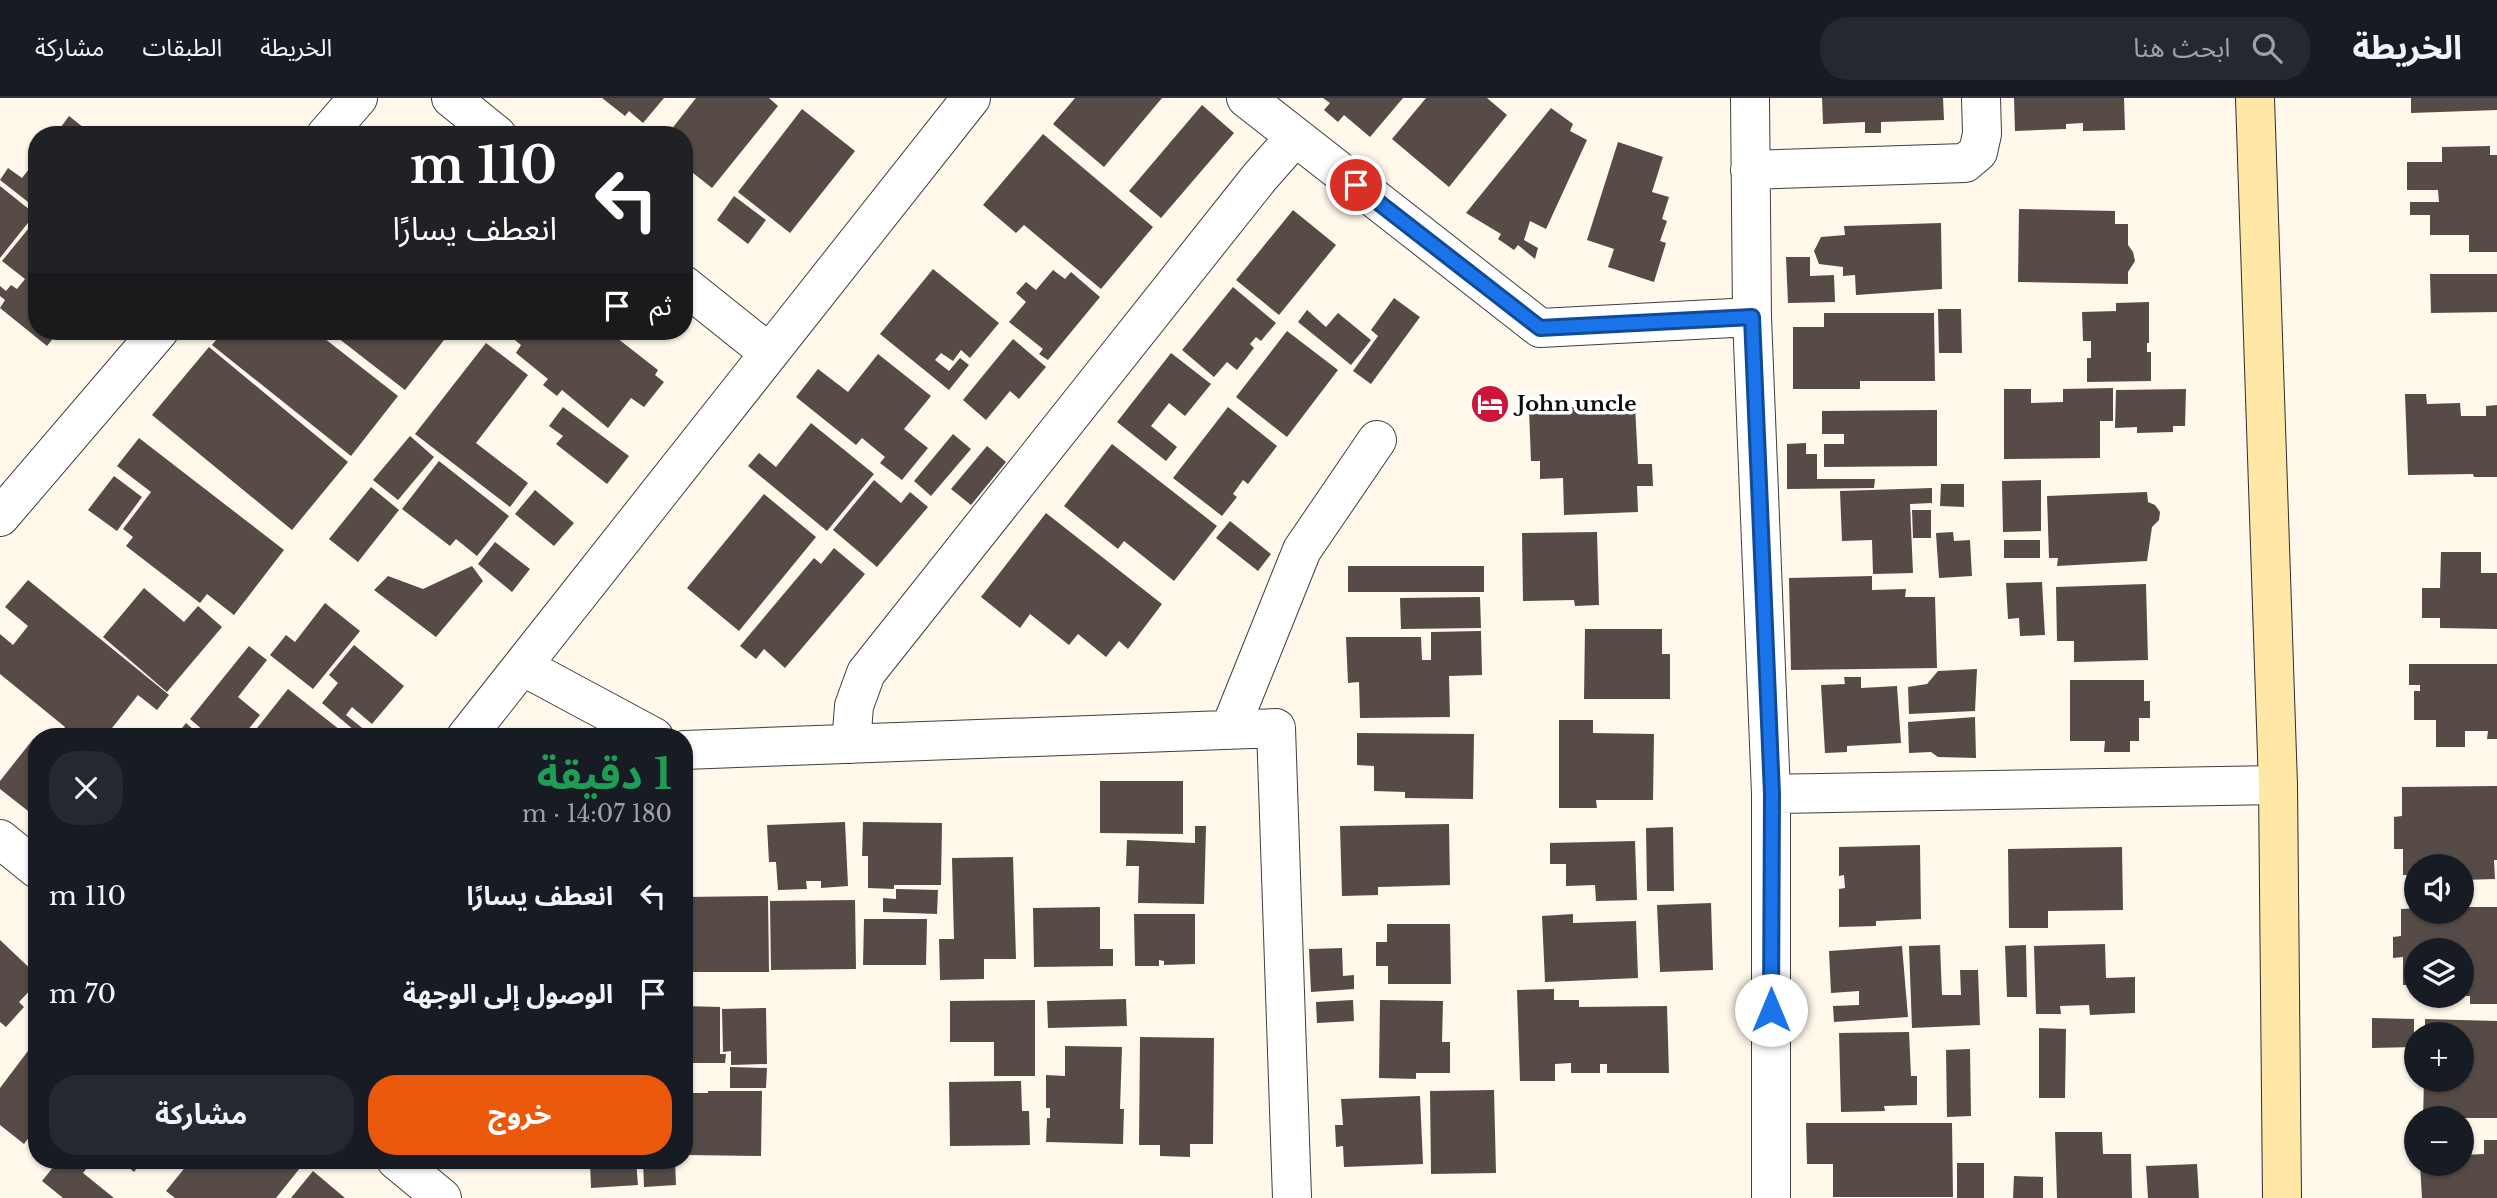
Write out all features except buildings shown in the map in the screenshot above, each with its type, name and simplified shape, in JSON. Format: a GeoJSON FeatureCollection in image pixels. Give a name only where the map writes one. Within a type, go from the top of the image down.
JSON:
{"type":"FeatureCollection","features":[{"type":"Feature","properties":{"kind":"street"},"geometry":{"type":"LineString","coordinates":[[334,126],[358,98]]}},
{"type":"Feature","properties":{"kind":"street"},"geometry":{"type":"LineString","coordinates":[[452,98],[486,126]]}},
{"type":"Feature","properties":{"kind":"street"},"geometry":{"type":"LineString","coordinates":[[473,728],[971,98]]}},
{"type":"Feature","properties":{"kind":"street"},"geometry":{"type":"LineString","coordinates":[[1246,98],[1540,328],[1752,317]]}},
{"type":"Feature","properties":{"kind":"street"},"geometry":{"type":"LineString","coordinates":[[1750,98],[1752,317],[1772,794],[1771,1198]]}},
{"type":"Feature","properties":{"kind":"street"},"geometry":{"type":"LineString","coordinates":[[1751,170],[1965,163],[1978,152],[1982,134],[1981,98]]}},
{"type":"Feature","properties":{"kind":"street"},"geometry":{"type":"LineString","coordinates":[[2255,98],[2278,785],[2282,1198]]}},
{"type":"Feature","properties":{"kind":"street"},"geometry":{"type":"LineString","coordinates":[[851,744],[854,706],[866,673],[1259,178],[1295,137]]}},
{"type":"Feature","properties":{"kind":"street"},"geometry":{"type":"LineString","coordinates":[[693,292],[769,353]]}},
{"type":"Feature","properties":{"kind":"street"},"geometry":{"type":"LineString","coordinates":[[0,517],[151,340]]}},
{"type":"Feature","properties":{"kind":"street"},"geometry":{"type":"LineString","coordinates":[[1230,729],[1302,550],[1377,440]]}},
{"type":"Feature","properties":{"kind":"street"},"geometry":{"type":"LineString","coordinates":[[522,666],[637,728]]}},
{"type":"Feature","properties":{"kind":"street"},"geometry":{"type":"LineString","coordinates":[[693,750],[1276,728],[1292,1198]]}},
{"type":"Feature","properties":{"kind":"street"},"geometry":{"type":"LineString","coordinates":[[1772,794],[2278,785]]}},
{"type":"Feature","properties":{"kind":"street"},"geometry":{"type":"LineString","coordinates":[[0,840],[28,862]]}},
{"type":"Feature","properties":{"kind":"street"},"geometry":{"type":"LineString","coordinates":[[407,1169],[442,1198]]}},
{"type":"Feature","properties":{"kind":"place","name":"John uncle"},"geometry":{"type":"Point","coordinates":[1490,404]}},
{"type":"Feature","properties":{"kind":"route"},"geometry":{"type":"LineString","coordinates":[[1356,185],[1540,328],[1752,317],[1772,794],[1771,1010]]}}]}
